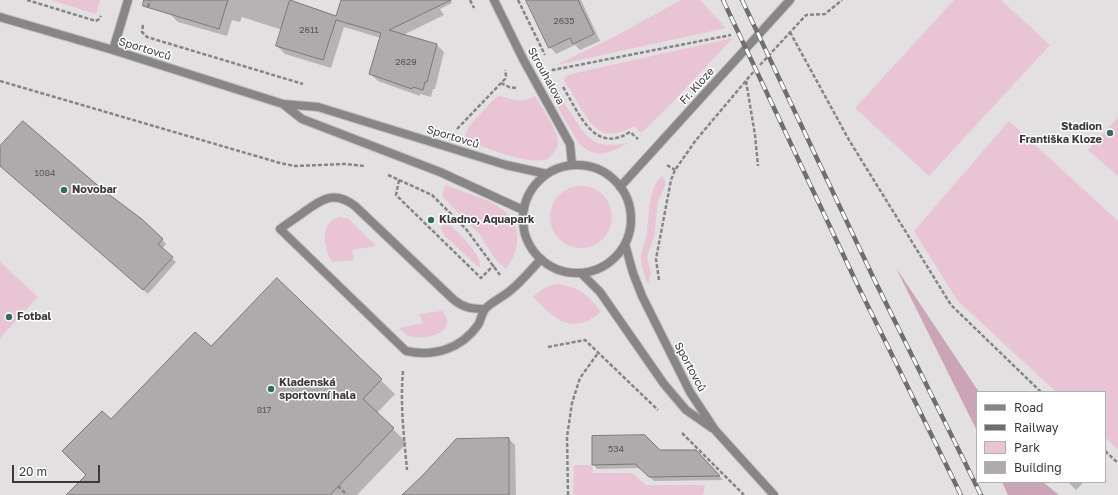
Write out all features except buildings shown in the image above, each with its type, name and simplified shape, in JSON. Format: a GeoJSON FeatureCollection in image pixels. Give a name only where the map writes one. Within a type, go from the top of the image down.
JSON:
{"type":"FeatureCollection","features":[{"type":"Feature","properties":{"kind":"street"},"geometry":{"type":"LineString","coordinates":[[113,50],[128,0]]}},
{"type":"Feature","properties":{"kind":"street","name":"Strouhalova"},"geometry":{"type":"LineString","coordinates":[[494,0],[523,58],[570,144],[572,165]]}},
{"type":"Feature","properties":{"kind":"street","name":"Fr. Kloze"},"geometry":{"type":"LineString","coordinates":[[620,187],[790,0]]}},
{"type":"Feature","properties":{"kind":"street","name":"Sportovců"},"geometry":{"type":"LineString","coordinates":[[0,17],[113,50],[283,104],[318,107],[491,160],[547,174]]}},
{"type":"Feature","properties":{"kind":"street","name":"Sportovců"},"geometry":{"type":"LineString","coordinates":[[283,104],[302,119],[440,172],[523,210]]}},
{"type":"Feature","properties":{"kind":"street"},"geometry":{"type":"LineString","coordinates":[[572,165],[591,166],[607,174],[620,187],[628,200],[631,214],[630,229],[625,244],[617,256],[604,266],[582,274],[565,272],[552,267],[541,259],[530,245],[524,228],[523,210],[528,194],[536,182],[559,168],[572,165]]}},
{"type":"Feature","properties":{"kind":"street"},"geometry":{"type":"LineString","coordinates":[[485,309],[472,309],[462,306],[454,300],[349,201],[331,198],[321,200],[280,229],[406,351],[419,354],[446,350],[458,345],[470,335],[479,323],[485,309],[511,290],[541,259]]}},
{"type":"Feature","properties":{"kind":"street","name":"Sportovců"},"geometry":{"type":"LineString","coordinates":[[625,244],[633,273],[642,296],[690,392],[715,430],[774,495]]}},
{"type":"Feature","properties":{"kind":"street","name":"Sportovců"},"geometry":{"type":"LineString","coordinates":[[582,274],[600,292],[664,384],[686,410],[715,430]]}},
{"type":"Feature","properties":{"kind":"path"},"geometry":{"type":"LineString","coordinates":[[28,0],[96,21],[100,19],[102,15]]}},
{"type":"Feature","properties":{"kind":"path"},"geometry":{"type":"LineString","coordinates":[[470,0],[477,14]]}},
{"type":"Feature","properties":{"kind":"path"},"geometry":{"type":"LineString","coordinates":[[518,0],[546,57]]}},
{"type":"Feature","properties":{"kind":"path"},"geometry":{"type":"LineString","coordinates":[[659,285],[656,259],[671,180],[675,170],[696,140],[746,81],[806,15],[825,14],[842,0]]}},
{"type":"Feature","properties":{"kind":"path"},"geometry":{"type":"LineString","coordinates":[[142,26],[142,32],[147,36],[304,84]]}},
{"type":"Feature","properties":{"kind":"path"},"geometry":{"type":"LineString","coordinates":[[790,32],[849,140],[951,304],[1040,391]]}},
{"type":"Feature","properties":{"kind":"path"},"geometry":{"type":"LineString","coordinates":[[552,70],[731,35]]}},
{"type":"Feature","properties":{"kind":"path"},"geometry":{"type":"LineString","coordinates":[[549,63],[557,77]]}},
{"type":"Feature","properties":{"kind":"path"},"geometry":{"type":"LineString","coordinates":[[453,130],[460,127],[505,79],[506,76],[502,65]]}},
{"type":"Feature","properties":{"kind":"path"},"geometry":{"type":"LineString","coordinates":[[0,81],[280,163],[295,166],[345,164],[369,166]]}},
{"type":"Feature","properties":{"kind":"path"},"geometry":{"type":"LineString","coordinates":[[746,81],[755,135],[758,166]]}},
{"type":"Feature","properties":{"kind":"path"},"geometry":{"type":"LineString","coordinates":[[561,83],[590,130],[598,136],[607,139],[623,137],[630,132],[651,152],[675,170]]}},
{"type":"Feature","properties":{"kind":"path"},"geometry":{"type":"LineString","coordinates":[[387,174],[432,195],[466,229],[511,290]]}},
{"type":"Feature","properties":{"kind":"path"},"geometry":{"type":"LineString","coordinates":[[398,180],[396,196],[480,278],[494,265]]}},
{"type":"Feature","properties":{"kind":"path"},"geometry":{"type":"LineString","coordinates":[[548,347],[584,340]]}},
{"type":"Feature","properties":{"kind":"path"},"geometry":{"type":"LineString","coordinates":[[568,495],[567,436],[572,403],[580,378],[598,353]]}},
{"type":"Feature","properties":{"kind":"path"},"geometry":{"type":"LineString","coordinates":[[402,385],[407,470]]}},
{"type":"Feature","properties":{"kind":"path"},"geometry":{"type":"LineString","coordinates":[[1106,452],[1118,463]]}},
{"type":"Feature","properties":{"kind":"path"},"geometry":{"type":"LineString","coordinates":[[338,486],[347,495]]}},
{"type":"Feature","properties":{"kind":"green space"},"geometry":{"type":"Polygon","coordinates":[[[51,0],[100,0],[96,14],[51,0]]]}},
{"type":"Feature","properties":{"kind":"green space"},"geometry":{"type":"Polygon","coordinates":[[[681,0],[700,0],[726,28],[556,65],[614,37],[681,0]]]}},
{"type":"Feature","properties":{"kind":"green space"},"geometry":{"type":"Polygon","coordinates":[[[954,0],[1001,0],[1050,45],[929,176],[855,108],[954,0]]]}},
{"type":"Feature","properties":{"kind":"green space"},"geometry":{"type":"Polygon","coordinates":[[[733,38],[665,110],[641,133],[634,126],[625,131],[610,134],[598,129],[587,118],[564,80],[565,77],[571,74],[733,38]]]}},
{"type":"Feature","properties":{"kind":"green space"},"geometry":{"type":"Polygon","coordinates":[[[554,86],[580,127],[590,139],[609,145],[628,143],[615,150],[603,153],[590,152],[584,148],[578,142],[550,94],[549,90],[554,86]]]}},
{"type":"Feature","properties":{"kind":"green space"},"geometry":{"type":"Polygon","coordinates":[[[500,96],[522,101],[535,96],[557,136],[557,148],[546,160],[515,157],[464,140],[469,126],[496,97],[500,96]]]}},
{"type":"Feature","properties":{"kind":"green space","name":"Stadion Františka Kloze"},"geometry":{"type":"Polygon","coordinates":[[[1118,117],[1118,176],[1088,150],[1118,117]]]}},
{"type":"Feature","properties":{"kind":"green space"},"geometry":{"type":"Polygon","coordinates":[[[1009,121],[1118,221],[1118,450],[1106,438],[1106,391],[1055,391],[957,300],[914,231],[1009,121]]]}},
{"type":"Feature","properties":{"kind":"green space"},"geometry":{"type":"Polygon","coordinates":[[[662,176],[665,181],[665,186],[658,201],[654,237],[647,256],[651,273],[648,284],[642,266],[641,256],[646,236],[652,195],[657,181],[662,176]]]}},
{"type":"Feature","properties":{"kind":"green space"},"geometry":{"type":"Polygon","coordinates":[[[445,185],[480,197],[493,203],[507,213],[516,228],[517,245],[515,253],[506,269],[495,259],[480,235],[442,196],[445,185]]]}},
{"type":"Feature","properties":{"kind":"green space"},"geometry":{"type":"Polygon","coordinates":[[[575,186],[587,186],[603,195],[610,205],[612,217],[610,229],[603,239],[587,248],[575,248],[564,243],[555,234],[550,223],[550,211],[555,200],[564,191],[575,186]]]}},
{"type":"Feature","properties":{"kind":"green space"},"geometry":{"type":"Polygon","coordinates":[[[340,217],[349,219],[376,246],[352,250],[354,260],[332,262],[325,243],[326,230],[328,224],[340,217]]]}},
{"type":"Feature","properties":{"kind":"green space"},"geometry":{"type":"Polygon","coordinates":[[[446,221],[477,255],[480,266],[478,267],[444,235],[440,228],[446,221]]]}},
{"type":"Feature","properties":{"kind":"green space","name":"Fotbal"},"geometry":{"type":"Polygon","coordinates":[[[0,262],[38,297],[0,338],[0,262]]]}},
{"type":"Feature","properties":{"kind":"green space"},"geometry":{"type":"Polygon","coordinates":[[[560,284],[574,288],[584,294],[601,312],[591,319],[581,323],[566,323],[548,312],[533,297],[545,288],[560,284]]]}},
{"type":"Feature","properties":{"kind":"green space"},"geometry":{"type":"Polygon","coordinates":[[[442,311],[447,318],[447,324],[439,333],[431,336],[416,337],[406,335],[399,328],[423,323],[419,314],[442,311]]]}},
{"type":"Feature","properties":{"kind":"green space"},"geometry":{"type":"Polygon","coordinates":[[[574,465],[592,465],[593,473],[632,473],[646,485],[705,485],[703,495],[573,495],[574,465]]]}},
{"type":"Feature","properties":{"kind":"shaded area"},"geometry":{"type":"Polygon","coordinates":[[[896,268],[978,391],[976,391],[976,429],[896,268]]]}},
{"type":"Feature","properties":{"kind":"shaded area"},"geometry":{"type":"Polygon","coordinates":[[[1002,483],[1044,483],[1059,495],[1008,495],[1002,483]]]}},
{"type":"Feature","properties":{"kind":"railway"},"geometry":{"type":"LineString","coordinates":[[723,0],[858,286],[961,495]]}},
{"type":"Feature","properties":{"kind":"railway"},"geometry":{"type":"LineString","coordinates":[[742,0],[874,279],[981,495]]}},
{"type":"Feature","properties":{"kind":"place","name":"Stadion Františka Kloze"},"geometry":{"type":"Point","coordinates":[1110,133]}},
{"type":"Feature","properties":{"kind":"place","name":"Novobar"},"geometry":{"type":"Point","coordinates":[64,190]}},
{"type":"Feature","properties":{"kind":"place","name":"Kladno, Aquapark"},"geometry":{"type":"Point","coordinates":[431,220]}},
{"type":"Feature","properties":{"kind":"place","name":"Fotbal"},"geometry":{"type":"Point","coordinates":[9,317]}},
{"type":"Feature","properties":{"kind":"place","name":"Kladenská sportovní hala"},"geometry":{"type":"Point","coordinates":[271,389]}}]}
